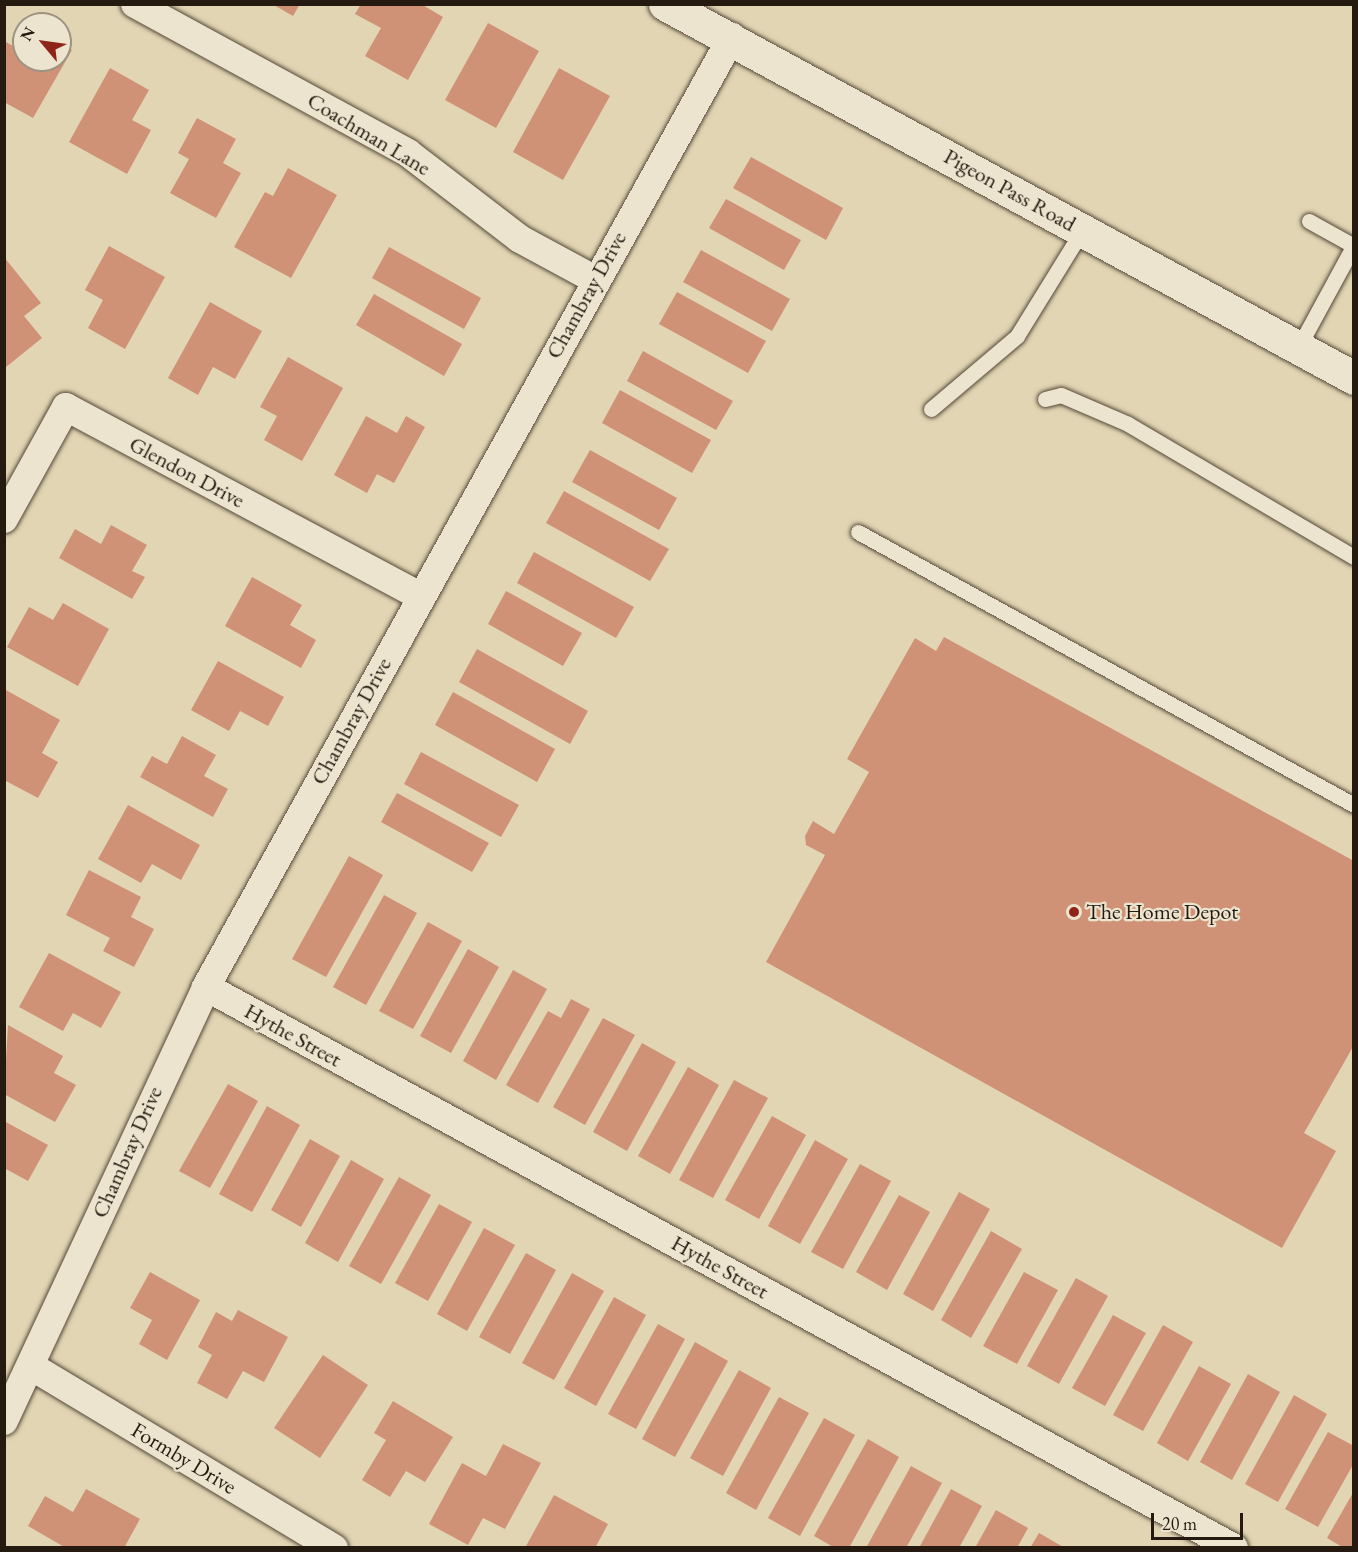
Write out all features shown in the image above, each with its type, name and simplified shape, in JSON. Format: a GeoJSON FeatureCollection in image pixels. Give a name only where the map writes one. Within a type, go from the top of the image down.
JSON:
{"type":"FeatureCollection","features":[{"type":"Feature","properties":{"kind":"main road","name":"Pigeon Pass Road"},"geometry":{"type":"LineString","coordinates":[[666,4],[732,37],[1353,378]]}},
{"type":"Feature","properties":{"kind":"street","name":"Coachman Lane"},"geometry":{"type":"LineString","coordinates":[[135,4],[408,153],[519,239],[594,279]]}},
{"type":"Feature","properties":{"kind":"street","name":"Chambray Drive"},"geometry":{"type":"LineString","coordinates":[[4,1421],[34,1368],[206,987],[594,279],[732,37]]}},
{"type":"Feature","properties":{"kind":"street","name":"Glendon Drive"},"geometry":{"type":"LineString","coordinates":[[4,519],[66,408],[420,596]]}},
{"type":"Feature","properties":{"kind":"street","name":"Hythe Street"},"geometry":{"type":"LineString","coordinates":[[206,987],[1234,1548]]}},
{"type":"Feature","properties":{"kind":"street","name":"Formby Drive"},"geometry":{"type":"LineString","coordinates":[[34,1368],[334,1548]]}},
{"type":"Feature","properties":{"kind":"lane"},"geometry":{"type":"LineString","coordinates":[[1298,348],[1353,246],[1309,221]]}},
{"type":"Feature","properties":{"kind":"lane"},"geometry":{"type":"LineString","coordinates":[[931,409],[1017,336],[1083,229]]}},
{"type":"Feature","properties":{"kind":"lane"},"geometry":{"type":"LineString","coordinates":[[1045,399],[1061,395],[1128,424],[1353,557]]}},
{"type":"Feature","properties":{"kind":"lane"},"geometry":{"type":"LineString","coordinates":[[858,532],[1353,805]]}},
{"type":"Feature","properties":{"kind":"building"},"geometry":{"type":"Polygon","coordinates":[[[272,4],[300,4],[293,16],[272,4]]]}},
{"type":"Feature","properties":{"kind":"building"},"geometry":{"type":"Polygon","coordinates":[[[361,4],[421,4],[443,17],[408,80],[365,56],[381,28],[355,14],[361,4]]]}},
{"type":"Feature","properties":{"kind":"building"},"geometry":{"type":"Polygon","coordinates":[[[488,23],[539,51],[496,128],[445,100],[488,23]]]}},
{"type":"Feature","properties":{"kind":"building"},"geometry":{"type":"Polygon","coordinates":[[[6,42],[12,45],[12,72],[59,72],[33,118],[4,102],[6,42]]]}},
{"type":"Feature","properties":{"kind":"building"},"geometry":{"type":"Polygon","coordinates":[[[110,68],[149,90],[132,120],[151,130],[127,174],[69,142],[110,68]]]}},
{"type":"Feature","properties":{"kind":"building"},"geometry":{"type":"Polygon","coordinates":[[[559,68],[610,96],[563,180],[513,152],[559,68]]]}},
{"type":"Feature","properties":{"kind":"building"},"geometry":{"type":"Polygon","coordinates":[[[197,118],[236,139],[223,163],[241,173],[216,218],[170,193],[189,159],[178,153],[197,118]]]}},
{"type":"Feature","properties":{"kind":"building"},"geometry":{"type":"Polygon","coordinates":[[[751,157],[843,208],[826,240],[733,188],[751,157]]]}},
{"type":"Feature","properties":{"kind":"building"},"geometry":{"type":"Polygon","coordinates":[[[288,168],[337,195],[291,278],[234,247],[265,192],[273,196],[288,168]]]}},
{"type":"Feature","properties":{"kind":"building"},"geometry":{"type":"Polygon","coordinates":[[[726,199],[801,240],[784,270],[709,228],[726,199]]]}},
{"type":"Feature","properties":{"kind":"building"},"geometry":{"type":"Polygon","coordinates":[[[109,246],[165,277],[125,349],[88,328],[103,300],[85,290],[109,246]]]}},
{"type":"Feature","properties":{"kind":"building"},"geometry":{"type":"Polygon","coordinates":[[[389,247],[481,298],[464,329],[372,278],[389,247]]]}},
{"type":"Feature","properties":{"kind":"building"},"geometry":{"type":"Polygon","coordinates":[[[701,250],[790,299],[772,331],[683,282],[701,250]]]}},
{"type":"Feature","properties":{"kind":"building"},"geometry":{"type":"Polygon","coordinates":[[[4,257],[41,303],[24,316],[42,338],[6,367],[4,257]]]}},
{"type":"Feature","properties":{"kind":"building"},"geometry":{"type":"Polygon","coordinates":[[[677,292],[766,341],[748,373],[659,324],[677,292]]]}},
{"type":"Feature","properties":{"kind":"building"},"geometry":{"type":"Polygon","coordinates":[[[374,294],[462,344],[444,376],[356,325],[374,294]]]}},
{"type":"Feature","properties":{"kind":"building"},"geometry":{"type":"Polygon","coordinates":[[[210,302],[262,331],[235,379],[213,367],[198,395],[168,378],[210,302]]]}},
{"type":"Feature","properties":{"kind":"building"},"geometry":{"type":"Polygon","coordinates":[[[643,351],[733,401],[716,430],[627,381],[643,351]]]}},
{"type":"Feature","properties":{"kind":"building"},"geometry":{"type":"Polygon","coordinates":[[[288,357],[343,388],[302,461],[264,440],[277,416],[260,407],[288,357]]]}},
{"type":"Feature","properties":{"kind":"building"},"geometry":{"type":"Polygon","coordinates":[[[620,390],[711,440],[692,473],[602,423],[620,390]]]}},
{"type":"Feature","properties":{"kind":"building"},"geometry":{"type":"Polygon","coordinates":[[[366,416],[397,433],[406,416],[425,427],[394,483],[377,474],[367,493],[334,475],[366,416]]]}},
{"type":"Feature","properties":{"kind":"building"},"geometry":{"type":"Polygon","coordinates":[[[590,450],[677,498],[659,530],[572,482],[590,450]]]}},
{"type":"Feature","properties":{"kind":"building"},"geometry":{"type":"Polygon","coordinates":[[[564,491],[669,549],[650,581],[546,523],[564,491]]]}},
{"type":"Feature","properties":{"kind":"building"},"geometry":{"type":"Polygon","coordinates":[[[111,525],[147,545],[132,571],[145,577],[132,599],[59,558],[75,529],[101,544],[111,525]]]}},
{"type":"Feature","properties":{"kind":"building"},"geometry":{"type":"Polygon","coordinates":[[[534,552],[634,607],[616,638],[517,583],[534,552]]]}},
{"type":"Feature","properties":{"kind":"building"},"geometry":{"type":"Polygon","coordinates":[[[252,577],[302,605],[290,625],[316,640],[301,668],[225,626],[252,577]]]}},
{"type":"Feature","properties":{"kind":"building"},"geometry":{"type":"Polygon","coordinates":[[[506,591],[582,633],[563,666],[488,624],[506,591]]]}},
{"type":"Feature","properties":{"kind":"building"},"geometry":{"type":"Polygon","coordinates":[[[63,603],[109,629],[78,686],[7,647],[29,607],[53,620],[63,603]]]}},
{"type":"Feature","properties":{"kind":"building","name":"The Home Depot"},"geometry":{"type":"Polygon","coordinates":[[[944,637],[1354,861],[1354,1045],[1304,1133],[1336,1151],[1282,1248],[766,962],[825,855],[806,845],[805,836],[813,821],[834,834],[869,772],[847,759],[915,638],[936,651],[944,637]]]}},
{"type":"Feature","properties":{"kind":"building"},"geometry":{"type":"Polygon","coordinates":[[[477,649],[588,711],[570,744],[459,682],[477,649]]]}},
{"type":"Feature","properties":{"kind":"building"},"geometry":{"type":"Polygon","coordinates":[[[218,661],[284,697],[268,726],[240,711],[229,731],[191,710],[218,661]]]}},
{"type":"Feature","properties":{"kind":"building"},"geometry":{"type":"Polygon","coordinates":[[[4,689],[60,720],[42,753],[58,762],[38,798],[4,780],[4,689]]]}},
{"type":"Feature","properties":{"kind":"building"},"geometry":{"type":"Polygon","coordinates":[[[453,692],[555,749],[537,782],[435,725],[453,692]]]}},
{"type":"Feature","properties":{"kind":"building"},"geometry":{"type":"Polygon","coordinates":[[[182,736],[216,755],[204,776],[228,789],[213,817],[140,777],[152,756],[167,764],[182,736]]]}},
{"type":"Feature","properties":{"kind":"building"},"geometry":{"type":"Polygon","coordinates":[[[421,752],[519,805],[501,837],[404,784],[421,752]]]}},
{"type":"Feature","properties":{"kind":"building"},"geometry":{"type":"Polygon","coordinates":[[[397,793],[489,843],[472,872],[381,822],[397,793]]]}},
{"type":"Feature","properties":{"kind":"building"},"geometry":{"type":"Polygon","coordinates":[[[128,805],[200,845],[181,880],[152,864],[141,883],[98,859],[128,805]]]}},
{"type":"Feature","properties":{"kind":"building"},"geometry":{"type":"Polygon","coordinates":[[[349,856],[383,875],[326,977],[292,959],[349,856]]]}},
{"type":"Feature","properties":{"kind":"building"},"geometry":{"type":"Polygon","coordinates":[[[89,870],[141,897],[131,917],[154,929],[134,967],[103,951],[110,938],[66,915],[89,870]]]}},
{"type":"Feature","properties":{"kind":"building"},"geometry":{"type":"Polygon","coordinates":[[[384,895],[417,913],[366,1005],[333,987],[384,895]]]}},
{"type":"Feature","properties":{"kind":"building"},"geometry":{"type":"Polygon","coordinates":[[[428,922],[462,941],[413,1029],[379,1011],[428,922]]]}},
{"type":"Feature","properties":{"kind":"building"},"geometry":{"type":"Polygon","coordinates":[[[468,949],[499,967],[451,1053],[420,1036],[468,949]]]}},
{"type":"Feature","properties":{"kind":"building"},"geometry":{"type":"Polygon","coordinates":[[[49,953],[121,992],[101,1028],[73,1013],[63,1031],[19,1007],[49,953]]]}},
{"type":"Feature","properties":{"kind":"building"},"geometry":{"type":"Polygon","coordinates":[[[513,970],[547,989],[496,1080],[463,1061],[513,970]]]}},
{"type":"Feature","properties":{"kind":"building"},"geometry":{"type":"Polygon","coordinates":[[[571,999],[590,1009],[538,1103],[506,1085],[548,1011],[561,1018],[571,999]]]}},
{"type":"Feature","properties":{"kind":"building"},"geometry":{"type":"Polygon","coordinates":[[[603,1018],[635,1035],[585,1125],[553,1107],[603,1018]]]}},
{"type":"Feature","properties":{"kind":"building"},"geometry":{"type":"Polygon","coordinates":[[[8,1025],[63,1056],[54,1073],[76,1085],[55,1122],[4,1094],[8,1025]]]}},
{"type":"Feature","properties":{"kind":"building"},"geometry":{"type":"Polygon","coordinates":[[[642,1043],[676,1062],[627,1151],[593,1132],[642,1043]]]}},
{"type":"Feature","properties":{"kind":"building"},"geometry":{"type":"Polygon","coordinates":[[[688,1067],[719,1085],[670,1174],[638,1156],[688,1067]]]}},
{"type":"Feature","properties":{"kind":"building"},"geometry":{"type":"Polygon","coordinates":[[[734,1080],[768,1098],[713,1198],[679,1180],[734,1080]]]}},
{"type":"Feature","properties":{"kind":"building"},"geometry":{"type":"Polygon","coordinates":[[[228,1084],[258,1101],[210,1188],[179,1171],[228,1084]]]}},
{"type":"Feature","properties":{"kind":"building"},"geometry":{"type":"Polygon","coordinates":[[[267,1106],[300,1125],[252,1212],[219,1194],[267,1106]]]}},
{"type":"Feature","properties":{"kind":"building"},"geometry":{"type":"Polygon","coordinates":[[[772,1116],[806,1135],[759,1219],[725,1200],[772,1116]]]}},
{"type":"Feature","properties":{"kind":"building"},"geometry":{"type":"Polygon","coordinates":[[[4,1121],[48,1145],[28,1181],[4,1168],[4,1121]]]}},
{"type":"Feature","properties":{"kind":"building"},"geometry":{"type":"Polygon","coordinates":[[[310,1139],[340,1156],[301,1227],[271,1210],[310,1139]]]}},
{"type":"Feature","properties":{"kind":"building"},"geometry":{"type":"Polygon","coordinates":[[[815,1140],[848,1159],[800,1244],[768,1226],[815,1140]]]}},
{"type":"Feature","properties":{"kind":"building"},"geometry":{"type":"Polygon","coordinates":[[[351,1160],[384,1179],[338,1262],[305,1243],[351,1160]]]}},
{"type":"Feature","properties":{"kind":"building"},"geometry":{"type":"Polygon","coordinates":[[[860,1164],[891,1181],[843,1269],[811,1252],[860,1164]]]}},
{"type":"Feature","properties":{"kind":"building"},"geometry":{"type":"Polygon","coordinates":[[[399,1177],[431,1195],[381,1284],[349,1266],[399,1177]]]}},
{"type":"Feature","properties":{"kind":"building"},"geometry":{"type":"Polygon","coordinates":[[[959,1192],[990,1209],[933,1311],[903,1294],[959,1192]]]}},
{"type":"Feature","properties":{"kind":"building"},"geometry":{"type":"Polygon","coordinates":[[[899,1195],[930,1212],[887,1290],[856,1272],[899,1195]]]}},
{"type":"Feature","properties":{"kind":"building"},"geometry":{"type":"Polygon","coordinates":[[[439,1204],[472,1222],[428,1301],[395,1283],[439,1204]]]}},
{"type":"Feature","properties":{"kind":"building"},"geometry":{"type":"Polygon","coordinates":[[[484,1228],[515,1245],[467,1331],[437,1314],[484,1228]]]}},
{"type":"Feature","properties":{"kind":"building"},"geometry":{"type":"Polygon","coordinates":[[[991,1231],[1022,1249],[971,1338],[941,1320],[991,1231]]]}},
{"type":"Feature","properties":{"kind":"building"},"geometry":{"type":"Polygon","coordinates":[[[526,1253],[556,1270],[510,1354],[479,1337],[526,1253]]]}},
{"type":"Feature","properties":{"kind":"building"},"geometry":{"type":"Polygon","coordinates":[[[150,1272],[200,1300],[167,1360],[139,1344],[152,1320],[130,1308],[150,1272]]]}},
{"type":"Feature","properties":{"kind":"building"},"geometry":{"type":"Polygon","coordinates":[[[1024,1272],[1058,1290],[1017,1364],[983,1346],[1024,1272]]]}},
{"type":"Feature","properties":{"kind":"building"},"geometry":{"type":"Polygon","coordinates":[[[572,1273],[604,1291],[554,1380],[522,1363],[572,1273]]]}},
{"type":"Feature","properties":{"kind":"building"},"geometry":{"type":"Polygon","coordinates":[[[1076,1278],[1108,1296],[1059,1384],[1027,1366],[1076,1278]]]}},
{"type":"Feature","properties":{"kind":"building"},"geometry":{"type":"Polygon","coordinates":[[[614,1297],[646,1315],[596,1406],[564,1388],[614,1297]]]}},
{"type":"Feature","properties":{"kind":"building"},"geometry":{"type":"Polygon","coordinates":[[[238,1310],[288,1337],[264,1382],[243,1371],[227,1399],[197,1383],[212,1355],[198,1347],[216,1312],[232,1321],[238,1310]]]}},
{"type":"Feature","properties":{"kind":"building"},"geometry":{"type":"Polygon","coordinates":[[[1113,1315],[1146,1333],[1105,1406],[1072,1388],[1113,1315]]]}},
{"type":"Feature","properties":{"kind":"building"},"geometry":{"type":"Polygon","coordinates":[[[658,1324],[685,1339],[636,1429],[608,1414],[658,1324]]]}},
{"type":"Feature","properties":{"kind":"building"},"geometry":{"type":"Polygon","coordinates":[[[1163,1325],[1193,1342],[1143,1431],[1113,1415],[1163,1325]]]}},
{"type":"Feature","properties":{"kind":"building"},"geometry":{"type":"Polygon","coordinates":[[[695,1342],[728,1361],[675,1457],[642,1439],[695,1342]]]}},
{"type":"Feature","properties":{"kind":"building"},"geometry":{"type":"Polygon","coordinates":[[[323,1355],[368,1385],[320,1458],[274,1428],[323,1355]]]}},
{"type":"Feature","properties":{"kind":"building"},"geometry":{"type":"Polygon","coordinates":[[[1199,1366],[1231,1384],[1188,1461],[1157,1443],[1199,1366]]]}},
{"type":"Feature","properties":{"kind":"building"},"geometry":{"type":"Polygon","coordinates":[[[739,1370],[771,1388],[723,1476],[690,1458],[739,1370]]]}},
{"type":"Feature","properties":{"kind":"building"},"geometry":{"type":"Polygon","coordinates":[[[1248,1374],[1280,1392],[1232,1480],[1200,1462],[1248,1374]]]}},
{"type":"Feature","properties":{"kind":"building"},"geometry":{"type":"Polygon","coordinates":[[[1294,1395],[1327,1414],[1278,1502],[1245,1484],[1294,1395]]]}},
{"type":"Feature","properties":{"kind":"building"},"geometry":{"type":"Polygon","coordinates":[[[779,1397],[809,1413],[756,1510],[726,1493],[779,1397]]]}},
{"type":"Feature","properties":{"kind":"building"},"geometry":{"type":"Polygon","coordinates":[[[393,1401],[453,1437],[425,1482],[406,1471],[390,1497],[362,1480],[386,1440],[374,1433],[393,1401]]]}},
{"type":"Feature","properties":{"kind":"building"},"geometry":{"type":"Polygon","coordinates":[[[824,1418],[855,1435],[800,1536],[768,1518],[824,1418]]]}},
{"type":"Feature","properties":{"kind":"building"},"geometry":{"type":"Polygon","coordinates":[[[1328,1432],[1354,1446],[1354,1463],[1318,1527],[1285,1509],[1328,1432]]]}},
{"type":"Feature","properties":{"kind":"building"},"geometry":{"type":"Polygon","coordinates":[[[868,1439],[899,1457],[849,1548],[835,1548],[814,1536],[868,1439]]]}},
{"type":"Feature","properties":{"kind":"building"},"geometry":{"type":"Polygon","coordinates":[[[503,1444],[541,1463],[505,1529],[483,1518],[468,1545],[429,1524],[462,1463],[486,1476],[503,1444]]]}},
{"type":"Feature","properties":{"kind":"building"},"geometry":{"type":"Polygon","coordinates":[[[911,1466],[942,1483],[906,1548],[866,1548],[911,1466]]]}},
{"type":"Feature","properties":{"kind":"building"},"geometry":{"type":"Polygon","coordinates":[[[86,1489],[140,1519],[124,1548],[66,1548],[28,1526],[45,1496],[73,1512],[86,1489]]]}},
{"type":"Feature","properties":{"kind":"building"},"geometry":{"type":"Polygon","coordinates":[[[951,1489],[982,1506],[959,1548],[919,1548],[951,1489]]]}},
{"type":"Feature","properties":{"kind":"building"},"geometry":{"type":"Polygon","coordinates":[[[1354,1491],[1354,1548],[1344,1548],[1327,1538],[1354,1491]]]}},
{"type":"Feature","properties":{"kind":"building"},"geometry":{"type":"Polygon","coordinates":[[[554,1495],[608,1524],[595,1548],[525,1548],[554,1495]]]}},
{"type":"Feature","properties":{"kind":"building"},"geometry":{"type":"Polygon","coordinates":[[[996,1510],[1028,1528],[1017,1548],[975,1548],[996,1510]]]}},
{"type":"Feature","properties":{"kind":"building"},"geometry":{"type":"Polygon","coordinates":[[[1039,1533],[1065,1548],[1030,1548],[1039,1533]]]}},
{"type":"Feature","properties":{"kind":"place","name":"The Home Depot"},"geometry":{"type":"Point","coordinates":[1074,912]}}]}
